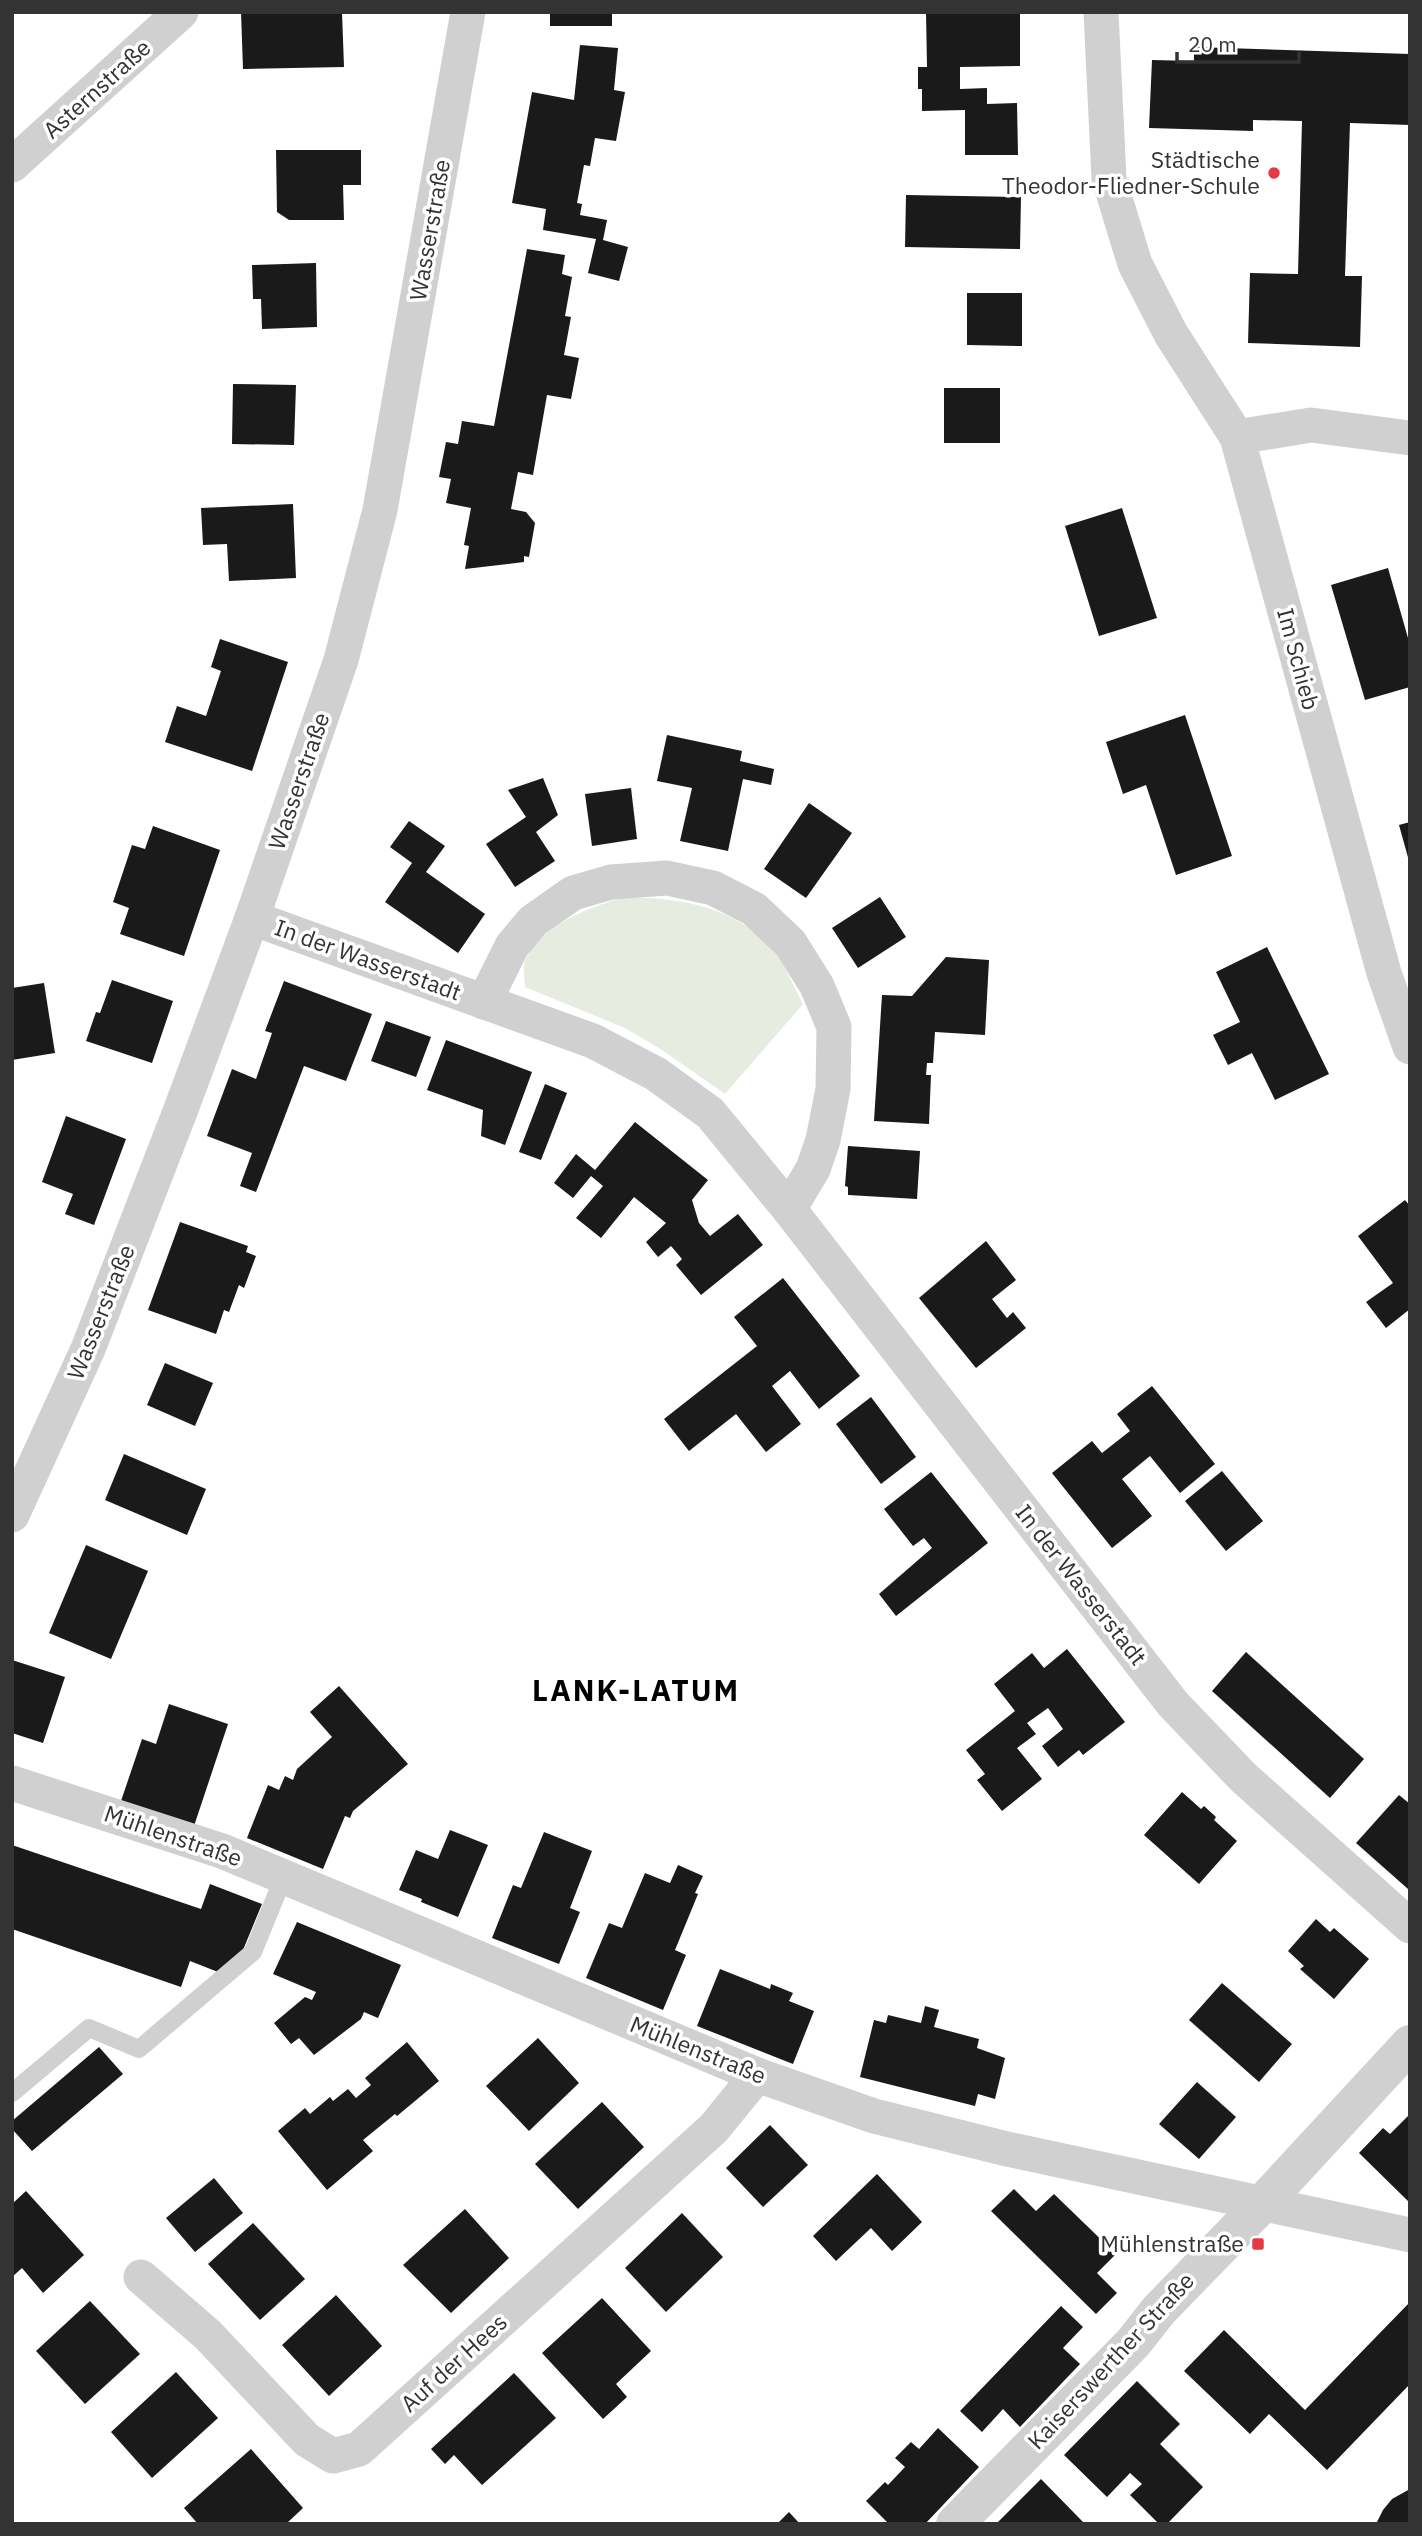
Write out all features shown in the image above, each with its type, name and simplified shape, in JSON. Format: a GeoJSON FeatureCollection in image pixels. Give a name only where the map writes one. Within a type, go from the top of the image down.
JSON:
{"type":"FeatureCollection","features":[{"type":"Feature","properties":{"kind":"street","name":"Asternstraße"},"geometry":{"type":"LineString","coordinates":[[12,165],[181,12]]}},
{"type":"Feature","properties":{"kind":"street","name":"Wasserstraße"},"geometry":{"type":"LineString","coordinates":[[12,1515],[88,1349],[181,1109],[252,918],[341,660],[377,521],[468,12]]}},
{"type":"Feature","properties":{"kind":"street","name":"Im Schieb"},"geometry":{"type":"LineString","coordinates":[[1101,12],[1109,179],[1136,264],[1171,334],[1237,437],[1384,973],[1410,1047]]}},
{"type":"Feature","properties":{"kind":"street"},"geometry":{"type":"LineString","coordinates":[[1237,437],[1311,425],[1410,438]]}},
{"type":"Feature","properties":{"kind":"street","name":"In der Wasserstadt"},"geometry":{"type":"LineString","coordinates":[[484,1002],[512,946],[533,921],[573,893],[611,882],[667,878],[713,888],[754,909],[790,943],[817,986],[834,1027],[833,1089],[823,1140],[813,1168],[789,1209]]}},
{"type":"Feature","properties":{"kind":"street","name":"In der Wasserstadt"},"geometry":{"type":"LineString","coordinates":[[252,918],[593,1041],[656,1074],[710,1113],[789,1209],[1173,1703],[1244,1778],[1410,1926]]}},
{"type":"Feature","properties":{"kind":"street","name":"Mühlenstraße"},"geometry":{"type":"LineString","coordinates":[[12,1783],[209,1847],[757,2075],[874,2116],[1007,2149],[1410,2235]]}},
{"type":"Feature","properties":{"kind":"street","name":"Kaiserswerther Straße"},"geometry":{"type":"LineString","coordinates":[[955,2524],[1133,2343],[1159,2310],[1262,2204],[1410,2044]]}},
{"type":"Feature","properties":{"kind":"street","name":"Auf der Hees"},"geometry":{"type":"LineString","coordinates":[[141,2277],[208,2335],[307,2440],[334,2456],[359,2449],[714,2128],[757,2075]]}},
{"type":"Feature","properties":{"kind":"lane"},"geometry":{"type":"LineString","coordinates":[[12,2093],[89,2028],[139,2049],[253,1952],[284,1876]]}},
{"type":"Feature","properties":{"kind":"shaded area"},"geometry":{"type":"Polygon","coordinates":[[[623,897],[684,902],[722,913],[740,922],[771,948],[788,975],[803,1004],[725,1094],[625,1028],[525,987],[525,961],[543,937],[568,919],[623,897]]]}},
{"type":"Feature","properties":{"kind":"building"},"geometry":{"type":"Polygon","coordinates":[[[241,12],[342,12],[344,67],[243,69],[241,12]]]}},
{"type":"Feature","properties":{"kind":"building"},"geometry":{"type":"Polygon","coordinates":[[[550,12],[612,12],[612,26],[550,26],[550,12]]]}},
{"type":"Feature","properties":{"kind":"building"},"geometry":{"type":"Polygon","coordinates":[[[926,12],[1020,12],[1020,66],[960,67],[960,89],[987,88],[987,104],[1017,103],[1018,155],[965,155],[965,110],[922,111],[918,67],[927,67],[926,12]]]}},
{"type":"Feature","properties":{"kind":"building"},"geometry":{"type":"Polygon","coordinates":[[[580,45],[618,48],[614,90],[625,92],[616,141],[595,138],[590,166],[584,165],[577,203],[582,204],[580,215],[607,220],[603,240],[628,247],[619,281],[588,273],[596,239],[543,230],[546,209],[512,203],[532,92],[574,100],[580,45]]]}},
{"type":"Feature","properties":{"kind":"building"},"geometry":{"type":"Polygon","coordinates":[[[1194,47],[1410,54],[1410,125],[1350,123],[1345,276],[1362,276],[1360,347],[1248,343],[1250,273],[1298,274],[1302,121],[1253,120],[1253,131],[1149,128],[1152,60],[1194,61],[1194,47]]]}},
{"type":"Feature","properties":{"kind":"building"},"geometry":{"type":"Polygon","coordinates":[[[276,150],[361,150],[361,185],[343,185],[344,220],[289,220],[277,212],[276,150]]]}},
{"type":"Feature","properties":{"kind":"building"},"geometry":{"type":"Polygon","coordinates":[[[906,195],[1021,197],[1020,249],[905,247],[906,195]]]}},
{"type":"Feature","properties":{"kind":"building"},"geometry":{"type":"Polygon","coordinates":[[[527,249],[565,255],[562,274],[572,277],[565,316],[571,317],[564,355],[579,358],[571,399],[547,395],[533,475],[518,472],[511,509],[526,512],[535,523],[529,557],[524,556],[524,562],[465,569],[469,546],[464,545],[471,508],[446,503],[451,479],[439,477],[446,442],[458,444],[462,421],[494,426],[527,249]]]}},
{"type":"Feature","properties":{"kind":"building"},"geometry":{"type":"Polygon","coordinates":[[[316,263],[317,327],[262,329],[261,299],[253,299],[252,265],[316,263]]]}},
{"type":"Feature","properties":{"kind":"building"},"geometry":{"type":"Polygon","coordinates":[[[967,293],[1022,293],[1022,346],[967,345],[967,293]]]}},
{"type":"Feature","properties":{"kind":"building"},"geometry":{"type":"Polygon","coordinates":[[[233,384],[296,385],[294,445],[232,444],[233,384]]]}},
{"type":"Feature","properties":{"kind":"building"},"geometry":{"type":"Polygon","coordinates":[[[944,388],[1000,388],[1000,443],[944,443],[944,388]]]}},
{"type":"Feature","properties":{"kind":"building"},"geometry":{"type":"Polygon","coordinates":[[[293,504],[296,578],[229,581],[227,544],[203,545],[201,508],[293,504]]]}},
{"type":"Feature","properties":{"kind":"building"},"geometry":{"type":"Polygon","coordinates":[[[1122,508],[1157,618],[1099,636],[1065,526],[1122,508]]]}},
{"type":"Feature","properties":{"kind":"building"},"geometry":{"type":"Polygon","coordinates":[[[1388,568],[1410,645],[1410,687],[1365,700],[1331,585],[1388,568]]]}},
{"type":"Feature","properties":{"kind":"building"},"geometry":{"type":"Polygon","coordinates":[[[220,639],[288,662],[252,771],[165,742],[177,706],[206,716],[221,671],[211,667],[220,639]]]}},
{"type":"Feature","properties":{"kind":"building"},"geometry":{"type":"Polygon","coordinates":[[[1185,715],[1232,856],[1176,875],[1146,785],[1123,794],[1106,742],[1185,715]]]}},
{"type":"Feature","properties":{"kind":"building"},"geometry":{"type":"Polygon","coordinates":[[[667,735],[742,751],[740,761],[774,769],[771,785],[743,779],[728,851],[680,841],[692,788],[657,781],[667,735]]]}},
{"type":"Feature","properties":{"kind":"building"},"geometry":{"type":"Polygon","coordinates":[[[543,778],[558,815],[536,832],[555,861],[515,887],[486,844],[526,817],[508,790],[543,778]]]}},
{"type":"Feature","properties":{"kind":"building"},"geometry":{"type":"Polygon","coordinates":[[[631,788],[637,839],[592,846],[585,794],[631,788]]]}},
{"type":"Feature","properties":{"kind":"building"},"geometry":{"type":"Polygon","coordinates":[[[809,803],[852,833],[806,898],[764,869],[809,803]]]}},
{"type":"Feature","properties":{"kind":"building"},"geometry":{"type":"Polygon","coordinates":[[[409,821],[445,846],[426,872],[485,914],[458,953],[385,902],[412,863],[390,847],[409,821]]]}},
{"type":"Feature","properties":{"kind":"building"},"geometry":{"type":"Polygon","coordinates":[[[1410,822],[1410,860],[1409,861],[1399,825],[1410,822]]]}},
{"type":"Feature","properties":{"kind":"building"},"geometry":{"type":"Polygon","coordinates":[[[153,826],[220,850],[184,956],[120,934],[129,908],[113,902],[132,845],[145,849],[153,826]]]}},
{"type":"Feature","properties":{"kind":"building"},"geometry":{"type":"Polygon","coordinates":[[[880,897],[906,937],[858,968],[832,928],[880,897]]]}},
{"type":"Feature","properties":{"kind":"building"},"geometry":{"type":"Polygon","coordinates":[[[1267,947],[1329,1074],[1275,1100],[1252,1053],[1228,1065],[1213,1035],[1240,1022],[1216,972],[1267,947]]]}},
{"type":"Feature","properties":{"kind":"building"},"geometry":{"type":"Polygon","coordinates":[[[946,957],[989,960],[985,1035],[935,1032],[933,1063],[927,1063],[926,1075],[931,1075],[929,1124],[874,1121],[882,995],[912,996],[946,957]]]}},
{"type":"Feature","properties":{"kind":"building"},"geometry":{"type":"Polygon","coordinates":[[[112,980],[173,1001],[152,1063],[86,1041],[96,1012],[100,1013],[112,980]]]}},
{"type":"Feature","properties":{"kind":"building"},"geometry":{"type":"Polygon","coordinates":[[[284,981],[372,1014],[346,1081],[304,1066],[256,1192],[240,1186],[252,1153],[207,1136],[232,1069],[256,1079],[272,1033],[265,1031],[284,981]]]}},
{"type":"Feature","properties":{"kind":"building"},"geometry":{"type":"Polygon","coordinates":[[[44,983],[55,1053],[12,1060],[12,988],[44,983]]]}},
{"type":"Feature","properties":{"kind":"building"},"geometry":{"type":"Polygon","coordinates":[[[386,1021],[431,1037],[416,1077],[371,1061],[386,1021]]]}},
{"type":"Feature","properties":{"kind":"building"},"geometry":{"type":"Polygon","coordinates":[[[446,1040],[532,1072],[505,1145],[481,1136],[483,1110],[427,1090],[446,1040]]]}},
{"type":"Feature","properties":{"kind":"building"},"geometry":{"type":"Polygon","coordinates":[[[545,1084],[567,1093],[541,1160],[519,1152],[545,1084]]]}},
{"type":"Feature","properties":{"kind":"building"},"geometry":{"type":"Polygon","coordinates":[[[66,1116],[126,1139],[94,1225],[65,1214],[73,1194],[42,1182],[66,1116]]]}},
{"type":"Feature","properties":{"kind":"building"},"geometry":{"type":"Polygon","coordinates":[[[635,1122],[708,1180],[692,1200],[699,1223],[710,1236],[738,1214],[763,1245],[701,1295],[676,1265],[682,1259],[671,1246],[658,1257],[646,1242],[666,1223],[634,1197],[601,1238],[576,1218],[603,1186],[591,1176],[573,1198],[554,1183],[576,1154],[595,1170],[635,1122]]]}},
{"type":"Feature","properties":{"kind":"building"},"geometry":{"type":"Polygon","coordinates":[[[848,1146],[920,1151],[917,1199],[848,1195],[848,1187],[845,1186],[848,1146]]]}},
{"type":"Feature","properties":{"kind":"building"},"geometry":{"type":"Polygon","coordinates":[[[1405,1200],[1410,1206],[1410,1309],[1386,1328],[1366,1302],[1393,1283],[1358,1236],[1405,1200]]]}},
{"type":"Feature","properties":{"kind":"building"},"geometry":{"type":"Polygon","coordinates":[[[180,1222],[248,1246],[246,1252],[256,1256],[244,1288],[239,1285],[229,1312],[224,1310],[216,1334],[148,1310],[180,1222]]]}},
{"type":"Feature","properties":{"kind":"building"},"geometry":{"type":"Polygon","coordinates":[[[986,1241],[1016,1280],[992,1299],[1007,1318],[1013,1312],[1026,1328],[976,1368],[919,1298],[986,1241]]]}},
{"type":"Feature","properties":{"kind":"building"},"geometry":{"type":"Polygon","coordinates":[[[783,1278],[860,1376],[819,1409],[790,1371],[772,1386],[801,1424],[766,1452],[736,1414],[689,1451],[664,1419],[757,1346],[734,1317],[783,1278]]]}},
{"type":"Feature","properties":{"kind":"building"},"geometry":{"type":"Polygon","coordinates":[[[165,1363],[213,1383],[195,1426],[147,1405],[165,1363]]]}},
{"type":"Feature","properties":{"kind":"building"},"geometry":{"type":"Polygon","coordinates":[[[1152,1386],[1215,1464],[1180,1493],[1150,1456],[1122,1479],[1152,1516],[1112,1548],[1052,1473],[1092,1441],[1102,1453],[1130,1431],[1117,1414],[1152,1386]]]}},
{"type":"Feature","properties":{"kind":"building"},"geometry":{"type":"Polygon","coordinates":[[[871,1397],[916,1457],[881,1484],[836,1424],[871,1397]]]}},
{"type":"Feature","properties":{"kind":"building"},"geometry":{"type":"Polygon","coordinates":[[[124,1454],[206,1489],[187,1535],[105,1500],[124,1454]]]}},
{"type":"Feature","properties":{"kind":"building"},"geometry":{"type":"Polygon","coordinates":[[[1222,1471],[1263,1521],[1226,1551],[1185,1501],[1222,1471]]]}},
{"type":"Feature","properties":{"kind":"building"},"geometry":{"type":"Polygon","coordinates":[[[931,1472],[988,1543],[896,1616],[879,1594],[932,1548],[924,1538],[913,1546],[884,1509],[931,1472]]]}},
{"type":"Feature","properties":{"kind":"building"},"geometry":{"type":"Polygon","coordinates":[[[86,1545],[148,1571],[111,1659],[49,1633],[86,1545]]]}},
{"type":"Feature","properties":{"kind":"building"},"geometry":{"type":"Polygon","coordinates":[[[1067,1649],[1125,1722],[1083,1755],[1079,1750],[1058,1767],[1042,1746],[1063,1729],[1048,1708],[1027,1723],[1036,1734],[1017,1748],[1042,1779],[1002,1811],[977,1780],[985,1774],[966,1750],[1015,1711],[994,1684],[1032,1653],[1044,1668],[1067,1649]]]}},
{"type":"Feature","properties":{"kind":"building"},"geometry":{"type":"Polygon","coordinates":[[[1246,1652],[1364,1759],[1330,1798],[1212,1691],[1246,1652]]]}},
{"type":"Feature","properties":{"kind":"building"},"geometry":{"type":"Polygon","coordinates":[[[12,1660],[65,1677],[43,1743],[12,1733],[12,1660]]]}},
{"type":"Feature","properties":{"kind":"building"},"geometry":{"type":"Polygon","coordinates":[[[339,1686],[408,1764],[353,1811],[350,1818],[345,1816],[323,1869],[247,1838],[268,1785],[279,1790],[285,1776],[293,1780],[297,1769],[332,1737],[310,1712],[339,1686]]]}},
{"type":"Feature","properties":{"kind":"building"},"geometry":{"type":"Polygon","coordinates":[[[169,1704],[228,1724],[194,1826],[121,1801],[142,1739],[156,1744],[169,1704]]]}},
{"type":"Feature","properties":{"kind":"building"},"geometry":{"type":"Polygon","coordinates":[[[1182,1792],[1201,1809],[1204,1806],[1216,1817],[1214,1820],[1237,1841],[1199,1884],[1144,1835],[1182,1792]]]}},
{"type":"Feature","properties":{"kind":"building"},"geometry":{"type":"Polygon","coordinates":[[[1399,1795],[1410,1804],[1408,1889],[1356,1843],[1399,1795]]]}},
{"type":"Feature","properties":{"kind":"building"},"geometry":{"type":"Polygon","coordinates":[[[450,1830],[488,1845],[458,1917],[399,1890],[416,1850],[438,1859],[450,1830]]]}},
{"type":"Feature","properties":{"kind":"building"},"geometry":{"type":"Polygon","coordinates":[[[544,1832],[592,1851],[570,1908],[580,1912],[559,1964],[492,1938],[513,1885],[521,1888],[544,1832]]]}},
{"type":"Feature","properties":{"kind":"building"},"geometry":{"type":"Polygon","coordinates":[[[12,1845],[201,1909],[210,1884],[262,1904],[243,1950],[218,1972],[190,1961],[181,1987],[12,1929],[12,1845]]]}},
{"type":"Feature","properties":{"kind":"building"},"geometry":{"type":"Polygon","coordinates":[[[678,1865],[703,1876],[675,1950],[686,1955],[663,2010],[586,1978],[609,1923],[622,1928],[645,1873],[670,1883],[678,1865]]]}},
{"type":"Feature","properties":{"kind":"building"},"geometry":{"type":"Polygon","coordinates":[[[1316,1919],[1330,1932],[1334,1928],[1369,1959],[1334,1999],[1300,1969],[1304,1966],[1288,1951],[1316,1919]]]}},
{"type":"Feature","properties":{"kind":"building"},"geometry":{"type":"Polygon","coordinates":[[[297,1922],[401,1965],[378,2018],[364,2012],[361,2019],[314,2055],[299,2038],[291,2044],[274,2023],[305,1997],[312,2000],[316,1992],[273,1974],[297,1922]]]}},
{"type":"Feature","properties":{"kind":"building"},"geometry":{"type":"Polygon","coordinates":[[[720,1969],[770,1989],[771,1984],[793,1993],[789,2001],[814,2011],[793,2064],[697,2026],[720,1969]]]}},
{"type":"Feature","properties":{"kind":"building"},"geometry":{"type":"Polygon","coordinates":[[[1222,1983],[1292,2044],[1259,2082],[1189,2020],[1222,1983]]]}},
{"type":"Feature","properties":{"kind":"building"},"geometry":{"type":"Polygon","coordinates":[[[925,2006],[939,2010],[934,2027],[979,2039],[977,2048],[1005,2058],[995,2099],[978,2094],[975,2106],[860,2077],[874,2020],[886,2023],[888,2015],[921,2023],[925,2006]]]}},
{"type":"Feature","properties":{"kind":"building"},"geometry":{"type":"Polygon","coordinates":[[[538,2038],[579,2083],[529,2131],[486,2086],[538,2038]]]}},
{"type":"Feature","properties":{"kind":"building"},"geometry":{"type":"Polygon","coordinates":[[[407,2042],[439,2081],[363,2140],[373,2151],[327,2190],[278,2131],[305,2108],[310,2114],[330,2097],[333,2101],[348,2089],[356,2098],[371,2085],[365,2078],[407,2042]]]}},
{"type":"Feature","properties":{"kind":"building"},"geometry":{"type":"Polygon","coordinates":[[[99,2047],[123,2074],[32,2151],[12,2129],[12,2121],[99,2047]]]}},
{"type":"Feature","properties":{"kind":"building"},"geometry":{"type":"Polygon","coordinates":[[[1197,2082],[1236,2117],[1199,2159],[1159,2124],[1197,2082]]]}},
{"type":"Feature","properties":{"kind":"building"},"geometry":{"type":"Polygon","coordinates":[[[602,2102],[644,2147],[578,2209],[535,2164],[602,2102]]]}},
{"type":"Feature","properties":{"kind":"building"},"geometry":{"type":"Polygon","coordinates":[[[1410,2114],[1410,2203],[1359,2153],[1383,2128],[1390,2134],[1410,2114]]]}},
{"type":"Feature","properties":{"kind":"building"},"geometry":{"type":"Polygon","coordinates":[[[770,2125],[808,2165],[763,2207],[726,2168],[770,2125]]]}},
{"type":"Feature","properties":{"kind":"building"},"geometry":{"type":"Polygon","coordinates":[[[877,2174],[922,2222],[892,2251],[871,2228],[836,2261],[813,2236],[877,2174]]]}},
{"type":"Feature","properties":{"kind":"building"},"geometry":{"type":"Polygon","coordinates":[[[214,2178],[243,2213],[195,2252],[166,2218],[214,2178]]]}},
{"type":"Feature","properties":{"kind":"building"},"geometry":{"type":"Polygon","coordinates":[[[1014,2189],[1036,2211],[1054,2194],[1116,2254],[1097,2273],[1117,2293],[1096,2314],[991,2211],[1014,2189]]]}},
{"type":"Feature","properties":{"kind":"building"},"geometry":{"type":"Polygon","coordinates":[[[26,2191],[84,2255],[43,2293],[22,2268],[12,2277],[12,2204],[26,2191]]]}},
{"type":"Feature","properties":{"kind":"building"},"geometry":{"type":"Polygon","coordinates":[[[465,2209],[509,2258],[451,2313],[403,2265],[465,2209]]]}},
{"type":"Feature","properties":{"kind":"building"},"geometry":{"type":"Polygon","coordinates":[[[682,2213],[723,2257],[666,2312],[625,2268],[682,2213]]]}},
{"type":"Feature","properties":{"kind":"building"},"geometry":{"type":"Polygon","coordinates":[[[253,2223],[305,2279],[260,2320],[208,2264],[253,2223]]]}},
{"type":"Feature","properties":{"kind":"building"},"geometry":{"type":"Polygon","coordinates":[[[336,2295],[382,2346],[329,2396],[282,2345],[336,2295]]]}},
{"type":"Feature","properties":{"kind":"building"},"geometry":{"type":"Polygon","coordinates":[[[602,2298],[651,2351],[616,2384],[627,2397],[603,2419],[542,2353],[602,2298]]]}},
{"type":"Feature","properties":{"kind":"building"},"geometry":{"type":"Polygon","coordinates":[[[90,2301],[140,2354],[85,2404],[36,2351],[90,2301]]]}},
{"type":"Feature","properties":{"kind":"building"},"geometry":{"type":"Polygon","coordinates":[[[1410,2302],[1410,2384],[1327,2470],[1269,2414],[1250,2434],[1184,2371],[1224,2330],[1305,2410],[1410,2302]]]}},
{"type":"Feature","properties":{"kind":"building"},"geometry":{"type":"Polygon","coordinates":[[[1061,2306],[1083,2327],[1063,2348],[1080,2364],[1020,2427],[1003,2409],[982,2432],[960,2411],[1061,2306]]]}},
{"type":"Feature","properties":{"kind":"building"},"geometry":{"type":"Polygon","coordinates":[[[176,2372],[218,2418],[152,2478],[111,2432],[176,2372]]]}},
{"type":"Feature","properties":{"kind":"building"},"geometry":{"type":"Polygon","coordinates":[[[514,2373],[556,2418],[482,2485],[454,2455],[445,2464],[431,2449],[514,2373]]]}},
{"type":"Feature","properties":{"kind":"building"},"geometry":{"type":"Polygon","coordinates":[[[1137,2381],[1180,2424],[1160,2444],[1203,2487],[1167,2524],[1159,2524],[1130,2495],[1142,2484],[1130,2473],[1107,2497],[1064,2455],[1137,2381]]]}},
{"type":"Feature","properties":{"kind":"building"},"geometry":{"type":"Polygon","coordinates":[[[938,2428],[979,2467],[925,2524],[889,2524],[866,2501],[885,2482],[888,2485],[905,2467],[895,2458],[911,2442],[919,2449],[938,2428]]]}},
{"type":"Feature","properties":{"kind":"building"},"geometry":{"type":"Polygon","coordinates":[[[251,2449],[303,2508],[286,2524],[198,2524],[184,2508],[251,2449]]]}},
{"type":"Feature","properties":{"kind":"building"},"geometry":{"type":"Polygon","coordinates":[[[1041,2479],[1082,2524],[996,2524],[1041,2479]]]}},
{"type":"Feature","properties":{"kind":"building"},"geometry":{"type":"Polygon","coordinates":[[[1410,2489],[1410,2524],[1376,2524],[1392,2499],[1410,2489]]]}},
{"type":"Feature","properties":{"kind":"building"},"geometry":{"type":"Polygon","coordinates":[[[789,2512],[800,2524],[777,2524],[789,2512]]]}},
{"type":"Feature","properties":{"kind":"place","name":"Städtische Theodor-Fliedner-Schule"},"geometry":{"type":"Point","coordinates":[1274,173]}},
{"type":"Feature","properties":{"kind":"place","name":"Mühlenstraße"},"geometry":{"type":"Point","coordinates":[1258,2244]}},
{"type":"Feature","properties":{"kind":"district","name":"LANK-LATUM"},"geometry":{"type":"Point","coordinates":[636,1691]}}]}
